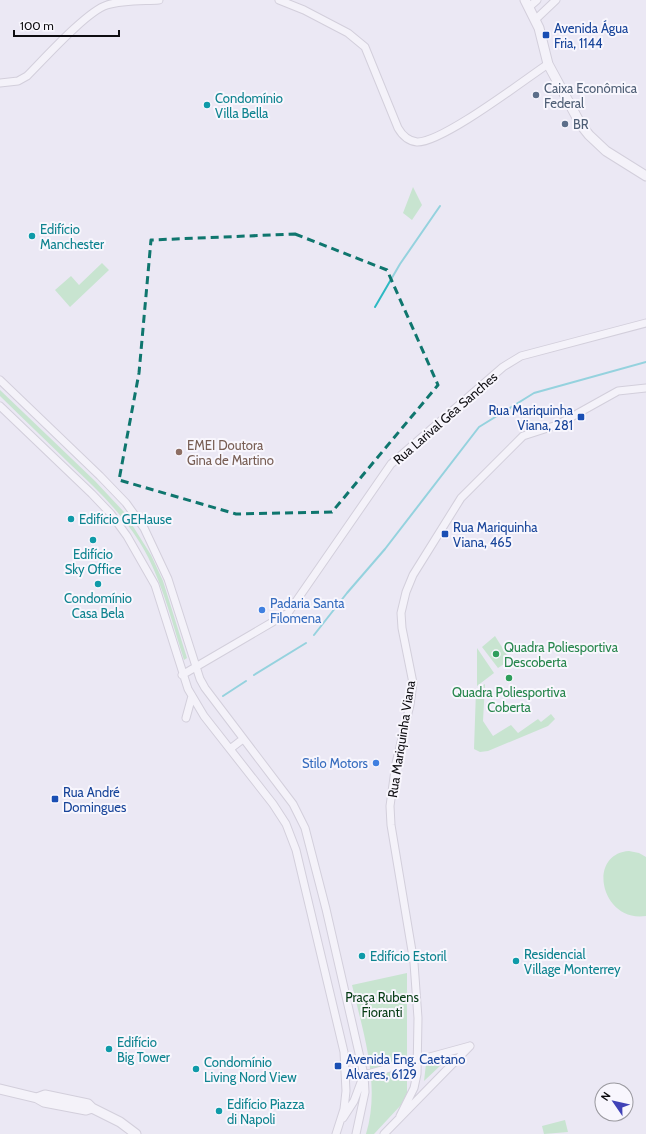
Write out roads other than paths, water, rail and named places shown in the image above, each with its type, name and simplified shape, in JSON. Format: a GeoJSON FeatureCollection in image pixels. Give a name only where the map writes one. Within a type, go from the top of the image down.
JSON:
{"type":"FeatureCollection","features":[{"type":"Feature","properties":{"kind":"main road"},"geometry":{"type":"LineString","coordinates":[[527,3],[536,19],[548,64],[574,115],[589,135],[616,159],[646,176]]}},
{"type":"Feature","properties":{"kind":"main road"},"geometry":{"type":"LineString","coordinates":[[0,1089],[37,1098],[45,1095],[88,1104],[92,1108],[120,1122],[136,1134]]}},
{"type":"Feature","properties":{"kind":"street"},"geometry":{"type":"LineString","coordinates":[[0,83],[18,81],[27,76],[82,22],[99,8],[122,2],[159,0]]}},
{"type":"Feature","properties":{"kind":"street"},"geometry":{"type":"LineString","coordinates":[[279,0],[304,10],[348,33],[365,47],[398,128],[405,137],[417,142],[440,136],[498,99],[548,64]]}},
{"type":"Feature","properties":{"kind":"street"},"geometry":{"type":"LineString","coordinates":[[527,3],[537,0]]}},
{"type":"Feature","properties":{"kind":"street"},"geometry":{"type":"LineString","coordinates":[[536,19],[556,0]]}},
{"type":"Feature","properties":{"kind":"street","name":"Rua Larival Gêa Sanches"},"geometry":{"type":"LineString","coordinates":[[196,667],[288,613],[391,464],[503,368],[521,356],[646,323]]}},
{"type":"Feature","properties":{"kind":"street"},"geometry":{"type":"LineString","coordinates":[[0,380],[100,476],[126,503],[136,517],[163,567],[200,678],[211,698],[293,804],[305,828],[330,923],[364,1075],[365,1092],[356,1134]]}},
{"type":"Feature","properties":{"kind":"street","name":"Rua Mariquinha Viana"},"geometry":{"type":"LineString","coordinates":[[400,1116],[414,1088],[418,1059],[418,1018],[414,963],[391,825],[390,806],[397,753],[410,705],[413,683],[401,620],[406,592],[413,575],[459,501],[523,436],[557,425],[618,391],[646,388]]}},
{"type":"Feature","properties":{"kind":"street"},"geometry":{"type":"LineString","coordinates":[[0,406],[92,494],[111,514],[127,536],[155,585],[182,675],[192,696],[204,716],[273,804],[288,828],[296,850],[344,1052],[347,1083],[344,1109],[336,1134]]}},
{"type":"Feature","properties":{"kind":"street"},"geometry":{"type":"LineString","coordinates":[[182,675],[196,667]]}},
{"type":"Feature","properties":{"kind":"street"},"geometry":{"type":"LineString","coordinates":[[186,718],[192,696]]}},
{"type":"Feature","properties":{"kind":"street"},"geometry":{"type":"LineString","coordinates":[[230,750],[243,739]]}},
{"type":"Feature","properties":{"kind":"street","name":"Rua Mariquinha Viana"},"geometry":{"type":"LineString","coordinates":[[384,1134],[470,1046],[418,1059]]}},
{"type":"Feature","properties":{"kind":"street"},"geometry":{"type":"LineString","coordinates":[[364,1075],[418,1059]]}},
{"type":"Feature","properties":{"kind":"street"},"geometry":{"type":"LineString","coordinates":[[340,1123],[352,1105],[364,1075]]}},
{"type":"Feature","properties":{"kind":"street"},"geometry":{"type":"LineString","coordinates":[[359,1123],[360,1134]]}},
{"type":"Feature","properties":{"kind":"waterway"},"geometry":{"type":"LineString","coordinates":[[375,307],[400,264],[440,206]]}},
{"type":"Feature","properties":{"kind":"waterway"},"geometry":{"type":"LineString","coordinates":[[314,635],[347,593],[385,549],[479,427],[534,393],[646,362]]}},
{"type":"Feature","properties":{"kind":"waterway"},"geometry":{"type":"LineString","coordinates":[[254,675],[306,643]]}},
{"type":"Feature","properties":{"kind":"waterway"},"geometry":{"type":"LineString","coordinates":[[223,696],[246,681]]}},
{"type":"Feature","properties":{"kind":"place","name":"Avenida Água Fria, 1144"},"geometry":{"type":"Point","coordinates":[546,35]}},
{"type":"Feature","properties":{"kind":"place","name":"Caixa Econômica Federal"},"geometry":{"type":"Point","coordinates":[536,95]}},
{"type":"Feature","properties":{"kind":"place","name":"Condomínio Villa Bella"},"geometry":{"type":"Point","coordinates":[207,105]}},
{"type":"Feature","properties":{"kind":"place","name":"BR"},"geometry":{"type":"Point","coordinates":[565,124]}},
{"type":"Feature","properties":{"kind":"place","name":"Edifício Manchester"},"geometry":{"type":"Point","coordinates":[32,236]}},
{"type":"Feature","properties":{"kind":"place","name":"Rua Mariquinha Viana, 281"},"geometry":{"type":"Point","coordinates":[581,417]}},
{"type":"Feature","properties":{"kind":"place","name":"EMEI Doutora Gina de Martino"},"geometry":{"type":"Point","coordinates":[179,452]}},
{"type":"Feature","properties":{"kind":"place","name":"Edifício GEHause"},"geometry":{"type":"Point","coordinates":[71,519]}},
{"type":"Feature","properties":{"kind":"place","name":"Rua Mariquinha Viana, 465"},"geometry":{"type":"Point","coordinates":[445,534]}},
{"type":"Feature","properties":{"kind":"place","name":"Edifício Sky Office"},"geometry":{"type":"Point","coordinates":[93,540]}},
{"type":"Feature","properties":{"kind":"place","name":"Condomínio Casa Bela"},"geometry":{"type":"Point","coordinates":[98,584]}},
{"type":"Feature","properties":{"kind":"place","name":"Padaria Santa Filomena"},"geometry":{"type":"Point","coordinates":[262,610]}},
{"type":"Feature","properties":{"kind":"place","name":"Quadra Poliesportiva Descoberta"},"geometry":{"type":"Point","coordinates":[496,654]}},
{"type":"Feature","properties":{"kind":"place","name":"Quadra Poliesportiva Coberta"},"geometry":{"type":"Point","coordinates":[509,678]}},
{"type":"Feature","properties":{"kind":"place","name":"Stilo Motors"},"geometry":{"type":"Point","coordinates":[376,763]}},
{"type":"Feature","properties":{"kind":"place","name":"Rua André Domingues"},"geometry":{"type":"Point","coordinates":[55,799]}},
{"type":"Feature","properties":{"kind":"place","name":"Edifício Estoril"},"geometry":{"type":"Point","coordinates":[362,956]}},
{"type":"Feature","properties":{"kind":"place","name":"Residencial Village Monterrey"},"geometry":{"type":"Point","coordinates":[516,961]}},
{"type":"Feature","properties":{"kind":"place","name":"Edifício Big Tower"},"geometry":{"type":"Point","coordinates":[109,1049]}},
{"type":"Feature","properties":{"kind":"place","name":"Avenida Eng. Caetano Alvares, 6129"},"geometry":{"type":"Point","coordinates":[338,1066]}},
{"type":"Feature","properties":{"kind":"place","name":"Condomínio Living Nord View"},"geometry":{"type":"Point","coordinates":[196,1069]}},
{"type":"Feature","properties":{"kind":"place","name":"Edifício Piazza di Napoli"},"geometry":{"type":"Point","coordinates":[219,1111]}},
{"type":"Feature","properties":{"kind":"park label","name":"Praça Rubens Fioranti"},"geometry":{"type":"Point","coordinates":[382,1004]}}]}
